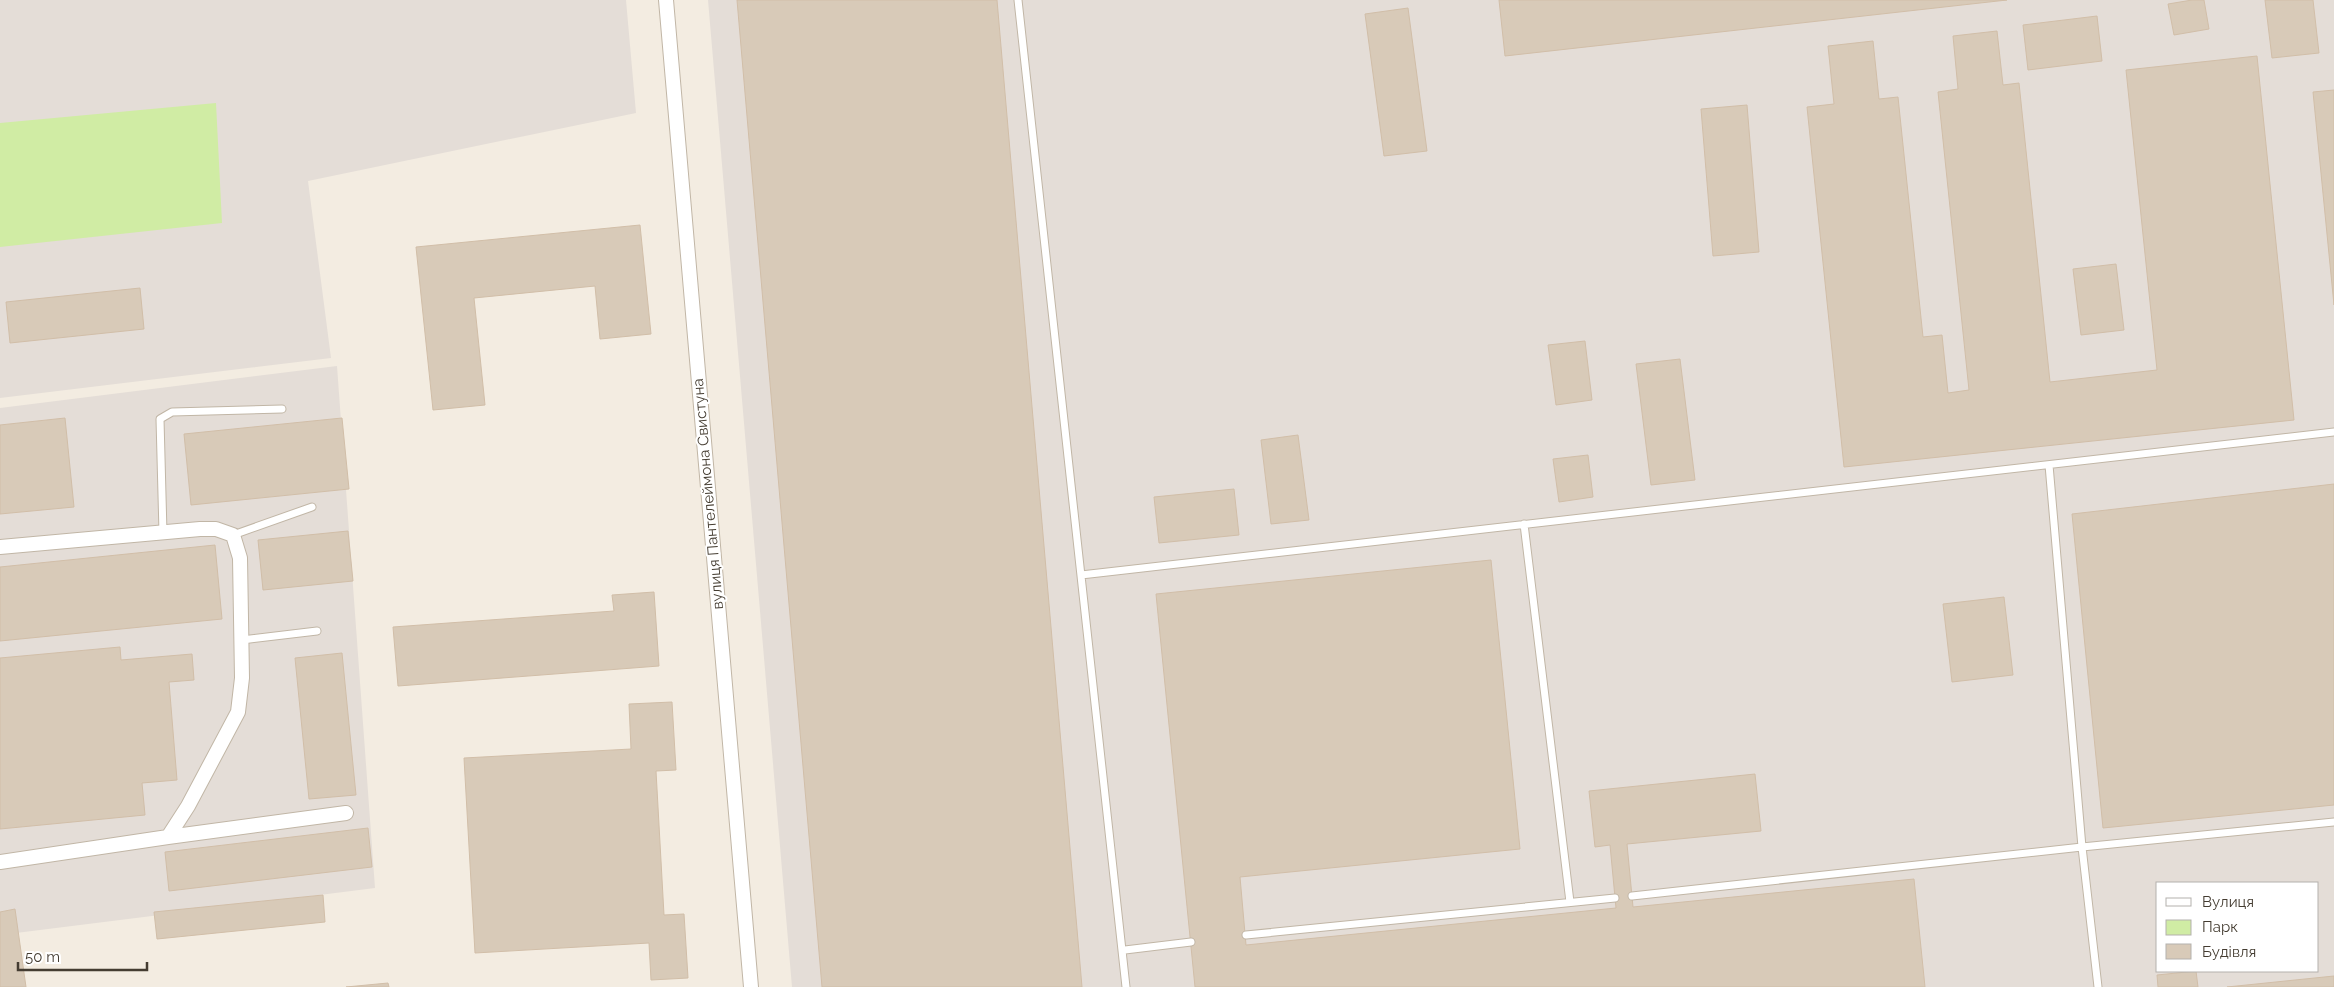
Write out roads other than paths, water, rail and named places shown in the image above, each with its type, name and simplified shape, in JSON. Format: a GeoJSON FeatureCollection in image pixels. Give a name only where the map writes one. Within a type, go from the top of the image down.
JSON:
{"type":"FeatureCollection","features":[{"type":"Feature","properties":{"kind":"street","name":"вулиця Пантелеймона Свистуна"},"geometry":{"type":"LineString","coordinates":[[666,0],[751,987]]}},
{"type":"Feature","properties":{"kind":"street"},"geometry":{"type":"LineString","coordinates":[[0,547],[216,529],[232,535],[240,558],[242,696],[238,712],[188,806],[168,837]]}},
{"type":"Feature","properties":{"kind":"street"},"geometry":{"type":"LineString","coordinates":[[0,862],[346,813]]}},
{"type":"Feature","properties":{"kind":"lane"},"geometry":{"type":"LineString","coordinates":[[1018,0],[1126,987]]}},
{"type":"Feature","properties":{"kind":"lane"},"geometry":{"type":"LineString","coordinates":[[163,533],[160,419],[172,412],[282,409]]}},
{"type":"Feature","properties":{"kind":"lane"},"geometry":{"type":"LineString","coordinates":[[1081,575],[2334,432]]}},
{"type":"Feature","properties":{"kind":"lane"},"geometry":{"type":"LineString","coordinates":[[2049,465],[2082,847],[2098,987]]}},
{"type":"Feature","properties":{"kind":"lane"},"geometry":{"type":"LineString","coordinates":[[232,535],[312,507]]}},
{"type":"Feature","properties":{"kind":"lane"},"geometry":{"type":"LineString","coordinates":[[1524,524],[1570,902]]}},
{"type":"Feature","properties":{"kind":"lane"},"geometry":{"type":"LineString","coordinates":[[242,640],[317,631]]}},
{"type":"Feature","properties":{"kind":"lane"},"geometry":{"type":"LineString","coordinates":[[1632,896],[2082,847],[2334,822]]}},
{"type":"Feature","properties":{"kind":"lane"},"geometry":{"type":"LineString","coordinates":[[1246,935],[1615,898]]}},
{"type":"Feature","properties":{"kind":"lane"},"geometry":{"type":"LineString","coordinates":[[1125,950],[1191,942]]}}]}
